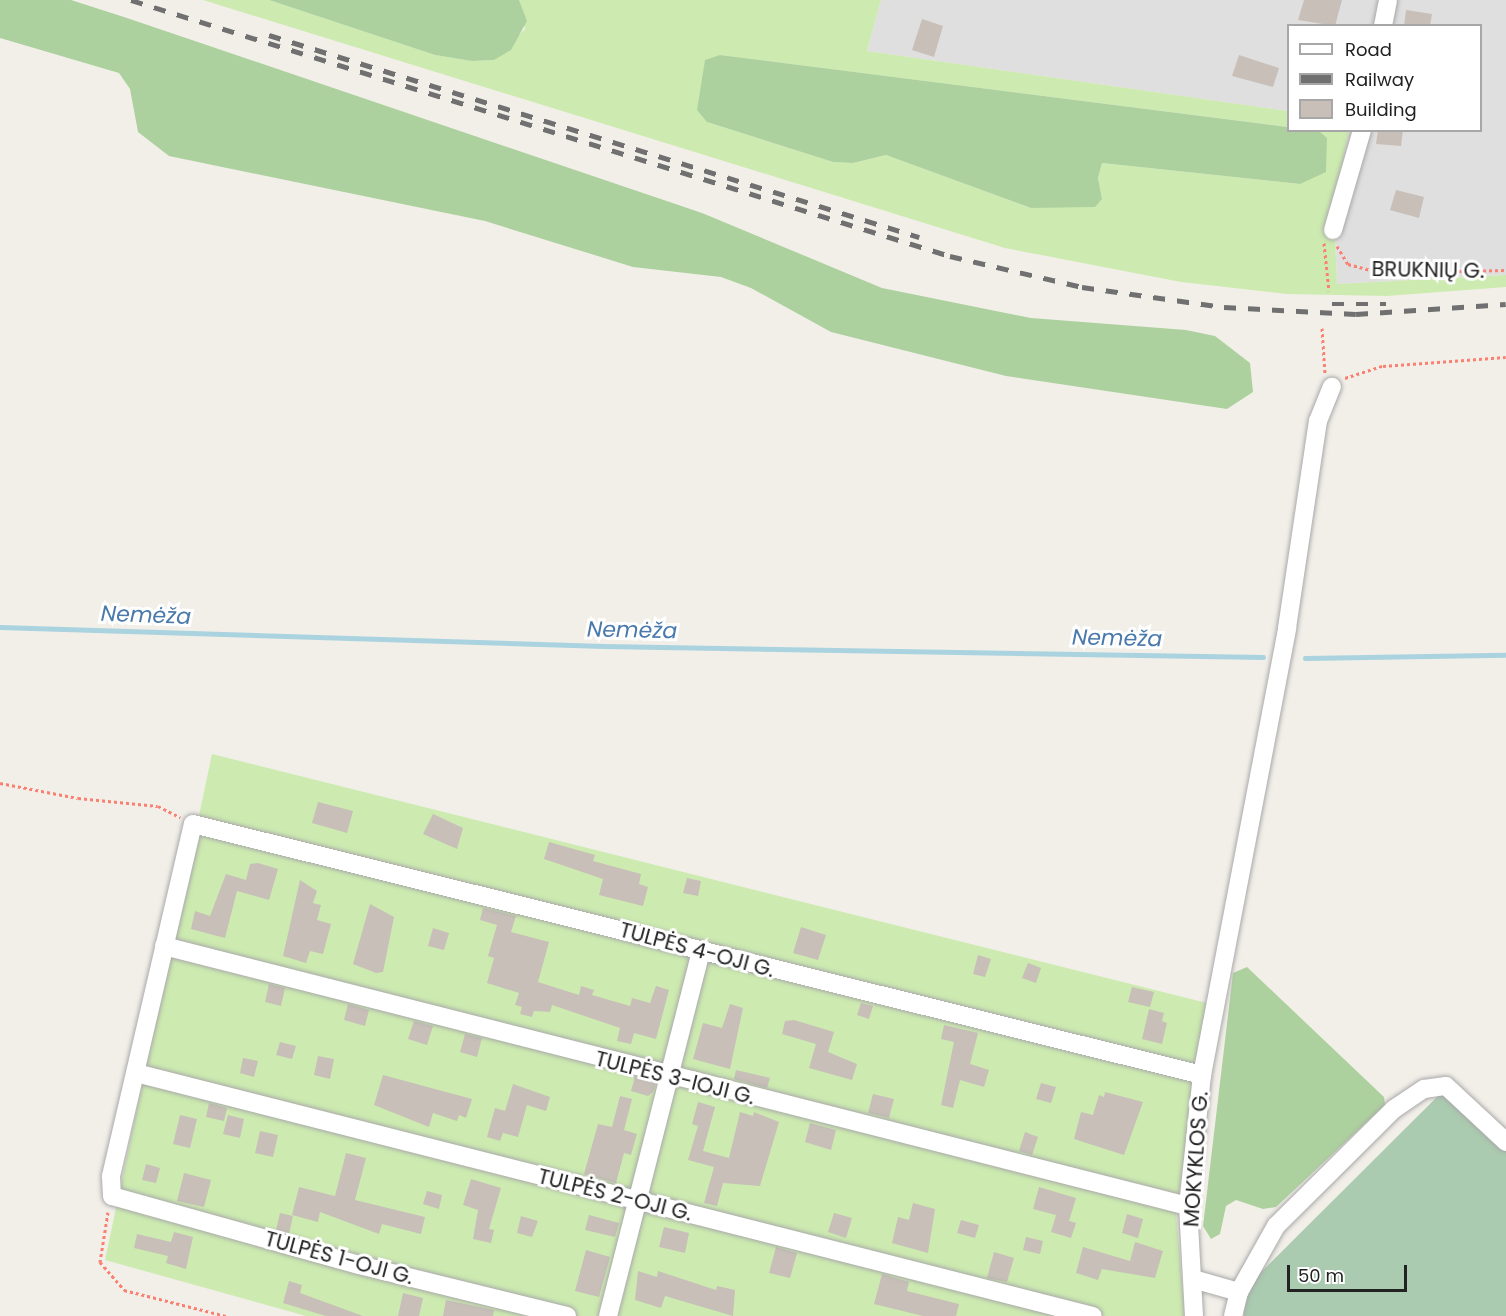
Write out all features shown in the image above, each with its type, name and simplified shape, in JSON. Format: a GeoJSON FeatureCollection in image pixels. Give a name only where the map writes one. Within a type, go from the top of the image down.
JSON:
{"type":"FeatureCollection","features":[{"type":"Feature","properties":{"kind":"street"},"geometry":{"type":"LineString","coordinates":[[1383,24],[1388,0]]}},
{"type":"Feature","properties":{"kind":"street"},"geometry":{"type":"LineString","coordinates":[[1334,230],[1361,132]]}},
{"type":"Feature","properties":{"kind":"street","name":"MOKYKLOS G."},"geometry":{"type":"LineString","coordinates":[[1194,1316],[1188,1206],[1202,1075],[1287,628],[1317,422],[1332,387]]}},
{"type":"Feature","properties":{"kind":"street"},"geometry":{"type":"LineString","coordinates":[[112,1196],[111,1176],[193,824]]}},
{"type":"Feature","properties":{"kind":"street","name":"TULPĖS 4-OJI G."},"geometry":{"type":"LineString","coordinates":[[193,824],[1202,1075]]}},
{"type":"Feature","properties":{"kind":"street","name":"TULPĖS 3-IOJI G."},"geometry":{"type":"LineString","coordinates":[[164,946],[669,1077],[1188,1206]]}},
{"type":"Feature","properties":{"kind":"street"},"geometry":{"type":"LineString","coordinates":[[608,1316],[701,951]]}},
{"type":"Feature","properties":{"kind":"street","name":"TULPĖS 2-OJI G."},"geometry":{"type":"LineString","coordinates":[[136,1073],[1093,1316]]}},
{"type":"Feature","properties":{"kind":"street"},"geometry":{"type":"LineString","coordinates":[[1233,1316],[1239,1292],[1276,1226],[1295,1204],[1330,1177],[1394,1109],[1424,1089],[1446,1086],[1506,1142]]}},
{"type":"Feature","properties":{"kind":"street","name":"TULPĖS 1-OJI G."},"geometry":{"type":"LineString","coordinates":[[112,1196],[358,1264],[567,1316]]}},
{"type":"Feature","properties":{"kind":"street"},"geometry":{"type":"LineString","coordinates":[[1193,1279],[1239,1292]]}},
{"type":"Feature","properties":{"kind":"path","name":"BRUKNIŲ G."},"geometry":{"type":"LineString","coordinates":[[1334,230],[1339,255],[1363,270],[1479,274],[1506,270]]}},
{"type":"Feature","properties":{"kind":"path"},"geometry":{"type":"LineString","coordinates":[[1329,291],[1323,248],[1334,230]]}},
{"type":"Feature","properties":{"kind":"path"},"geometry":{"type":"LineString","coordinates":[[1322,328],[1321,363],[1332,387],[1383,366],[1506,357]]}},
{"type":"Feature","properties":{"kind":"path"},"geometry":{"type":"LineString","coordinates":[[0,783],[78,798],[158,806],[193,824]]}},
{"type":"Feature","properties":{"kind":"path"},"geometry":{"type":"LineString","coordinates":[[112,1196],[100,1243],[100,1262],[108,1275],[124,1290],[226,1316]]}},
{"type":"Feature","properties":{"kind":"shaded area"},"geometry":{"type":"Polygon","coordinates":[[[881,0],[1506,0],[1506,275],[1337,284],[1334,209],[1349,132],[1482,132],[1482,24],[1287,24],[1287,111],[867,51],[881,0]]]}},
{"type":"Feature","properties":{"kind":"green space"},"geometry":{"type":"Polygon","coordinates":[[[0,0],[71,0],[124,17],[702,213],[882,288],[1031,318],[1186,330],[1215,336],[1250,363],[1253,392],[1227,409],[1006,376],[831,332],[751,288],[721,277],[633,267],[485,221],[169,156],[138,132],[130,89],[119,73],[0,38],[0,0]]]}},
{"type":"Feature","properties":{"kind":"green space"},"geometry":{"type":"Polygon","coordinates":[[[203,0],[269,0],[435,55],[472,61],[494,60],[525,29],[519,0],[881,0],[867,51],[1287,111],[1287,127],[720,55],[707,122],[833,162],[853,163],[886,155],[1031,208],[1102,199],[1098,178],[1102,163],[1300,184],[1317,132],[1349,132],[1334,209],[1337,284],[1506,275],[1506,287],[1387,296],[1287,294],[1181,282],[1005,248],[203,0]]]}},
{"type":"Feature","properties":{"kind":"green space"},"geometry":{"type":"Polygon","coordinates":[[[269,0],[519,0],[527,21],[511,50],[494,60],[472,61],[435,55],[269,0]]]}},
{"type":"Feature","properties":{"kind":"green space"},"geometry":{"type":"Polygon","coordinates":[[[720,55],[1287,127],[1287,132],[1320,132],[1327,138],[1326,172],[1300,184],[1102,163],[1098,178],[1102,199],[1095,207],[1031,208],[886,155],[853,163],[833,162],[707,122],[697,110],[705,60],[720,55]]]}},
{"type":"Feature","properties":{"kind":"green space"},"geometry":{"type":"Polygon","coordinates":[[[212,754],[1207,1003],[1176,1212],[1185,1316],[306,1316],[105,1260],[212,754]]]}},
{"type":"Feature","properties":{"kind":"green space"},"geometry":{"type":"Polygon","coordinates":[[[1247,967],[1384,1097],[1385,1105],[1276,1207],[1263,1209],[1236,1200],[1226,1206],[1220,1234],[1211,1239],[1203,1226],[1233,973],[1247,967]]]}},
{"type":"Feature","properties":{"kind":"green space"},"geometry":{"type":"Polygon","coordinates":[[[1443,1091],[1506,1150],[1506,1316],[1244,1316],[1244,1289],[1443,1091]]]}},
{"type":"Feature","properties":{"kind":"building"},"geometry":{"type":"Polygon","coordinates":[[[1304,0],[1342,0],[1336,24],[1298,20],[1304,0]]]}},
{"type":"Feature","properties":{"kind":"building"},"geometry":{"type":"Polygon","coordinates":[[[1406,10],[1432,14],[1430,24],[1404,24],[1406,10]]]}},
{"type":"Feature","properties":{"kind":"building"},"geometry":{"type":"Polygon","coordinates":[[[922,19],[943,26],[934,57],[912,50],[922,19]]]}},
{"type":"Feature","properties":{"kind":"building"},"geometry":{"type":"Polygon","coordinates":[[[1239,55],[1279,68],[1273,87],[1232,76],[1239,55]]]}},
{"type":"Feature","properties":{"kind":"building"},"geometry":{"type":"Polygon","coordinates":[[[1378,132],[1403,132],[1401,146],[1376,144],[1378,132]]]}},
{"type":"Feature","properties":{"kind":"building"},"geometry":{"type":"Polygon","coordinates":[[[1396,190],[1424,197],[1419,218],[1390,210],[1396,190]]]}},
{"type":"Feature","properties":{"kind":"building"},"geometry":{"type":"Polygon","coordinates":[[[318,802],[353,811],[347,833],[312,823],[318,802]]]}},
{"type":"Feature","properties":{"kind":"building"},"geometry":{"type":"Polygon","coordinates":[[[433,814],[463,828],[457,849],[423,834],[433,814]]]}},
{"type":"Feature","properties":{"kind":"building"},"geometry":{"type":"Polygon","coordinates":[[[549,842],[595,855],[593,861],[641,874],[639,884],[648,887],[643,906],[599,895],[603,879],[544,859],[549,842]]]}},
{"type":"Feature","properties":{"kind":"building"},"geometry":{"type":"Polygon","coordinates":[[[258,863],[278,869],[269,900],[237,891],[225,938],[191,929],[195,911],[210,916],[226,874],[246,880],[250,864],[258,863]]]}},
{"type":"Feature","properties":{"kind":"building"},"geometry":{"type":"Polygon","coordinates":[[[687,878],[701,881],[698,896],[683,893],[687,878]]]}},
{"type":"Feature","properties":{"kind":"building"},"geometry":{"type":"Polygon","coordinates":[[[300,880],[317,891],[313,903],[321,905],[317,920],[331,924],[323,954],[310,951],[306,963],[283,956],[300,880]]]}},
{"type":"Feature","properties":{"kind":"building"},"geometry":{"type":"Polygon","coordinates":[[[370,904],[394,917],[383,972],[376,973],[353,964],[370,904]]]}},
{"type":"Feature","properties":{"kind":"building"},"geometry":{"type":"Polygon","coordinates":[[[483,908],[516,916],[511,932],[549,942],[538,982],[579,995],[581,986],[594,990],[592,995],[630,1006],[632,998],[650,1003],[656,986],[669,990],[656,1039],[634,1033],[631,1044],[617,1041],[620,1028],[552,1005],[550,1012],[534,1011],[532,1017],[520,1014],[522,1007],[515,1005],[519,993],[487,983],[494,958],[488,956],[497,925],[480,920],[483,908]]]}},
{"type":"Feature","properties":{"kind":"building"},"geometry":{"type":"Polygon","coordinates":[[[801,927],[826,935],[818,960],[793,953],[801,927]]]}},
{"type":"Feature","properties":{"kind":"building"},"geometry":{"type":"Polygon","coordinates":[[[433,928],[449,933],[444,950],[428,946],[433,928]]]}},
{"type":"Feature","properties":{"kind":"building"},"geometry":{"type":"Polygon","coordinates":[[[978,955],[991,959],[985,977],[973,974],[978,955]]]}},
{"type":"Feature","properties":{"kind":"building"},"geometry":{"type":"Polygon","coordinates":[[[1028,963],[1041,968],[1036,983],[1022,978],[1028,963]]]}},
{"type":"Feature","properties":{"kind":"building"},"geometry":{"type":"Polygon","coordinates":[[[269,984],[285,988],[281,1006],[265,1002],[269,984]]]}},
{"type":"Feature","properties":{"kind":"building"},"geometry":{"type":"Polygon","coordinates":[[[1132,987],[1154,992],[1150,1007],[1128,1002],[1132,987]]]}},
{"type":"Feature","properties":{"kind":"building"},"geometry":{"type":"Polygon","coordinates":[[[861,1003],[873,1006],[869,1019],[857,1015],[861,1003]]]}},
{"type":"Feature","properties":{"kind":"building"},"geometry":{"type":"Polygon","coordinates":[[[348,1004],[369,1010],[365,1026],[344,1020],[348,1004]]]}},
{"type":"Feature","properties":{"kind":"building"},"geometry":{"type":"Polygon","coordinates":[[[730,1004],[743,1008],[730,1069],[693,1059],[703,1023],[722,1028],[730,1004]]]}},
{"type":"Feature","properties":{"kind":"building"},"geometry":{"type":"Polygon","coordinates":[[[1149,1009],[1164,1013],[1162,1021],[1167,1023],[1162,1044],[1142,1039],[1149,1009]]]}},
{"type":"Feature","properties":{"kind":"building"},"geometry":{"type":"Polygon","coordinates":[[[794,1020],[834,1032],[828,1052],[857,1064],[852,1080],[809,1068],[816,1044],[782,1034],[785,1021],[794,1020]]]}},
{"type":"Feature","properties":{"kind":"building"},"geometry":{"type":"Polygon","coordinates":[[[414,1021],[433,1026],[427,1045],[408,1039],[414,1021]]]}},
{"type":"Feature","properties":{"kind":"building"},"geometry":{"type":"Polygon","coordinates":[[[944,1025],[978,1033],[970,1064],[989,1070],[984,1087],[960,1080],[953,1108],[941,1105],[954,1042],[941,1039],[944,1025]]]}},
{"type":"Feature","properties":{"kind":"building"},"geometry":{"type":"Polygon","coordinates":[[[465,1034],[482,1038],[477,1057],[460,1052],[465,1034]]]}},
{"type":"Feature","properties":{"kind":"building"},"geometry":{"type":"Polygon","coordinates":[[[280,1042],[296,1046],[292,1059],[276,1055],[280,1042]]]}},
{"type":"Feature","properties":{"kind":"building"},"geometry":{"type":"Polygon","coordinates":[[[318,1056],[334,1059],[330,1079],[314,1075],[318,1056]]]}},
{"type":"Feature","properties":{"kind":"building"},"geometry":{"type":"Polygon","coordinates":[[[243,1058],[258,1061],[254,1077],[240,1073],[243,1058]]]}},
{"type":"Feature","properties":{"kind":"building"},"geometry":{"type":"Polygon","coordinates":[[[736,1070],[770,1078],[767,1088],[734,1079],[736,1070]]]}},
{"type":"Feature","properties":{"kind":"building"},"geometry":{"type":"Polygon","coordinates":[[[383,1075],[472,1099],[466,1118],[459,1115],[457,1121],[433,1113],[429,1127],[374,1105],[383,1075]]]}},
{"type":"Feature","properties":{"kind":"building"},"geometry":{"type":"Polygon","coordinates":[[[635,1077],[656,1083],[653,1092],[648,1096],[631,1091],[635,1077]]]}},
{"type":"Feature","properties":{"kind":"building"},"geometry":{"type":"Polygon","coordinates":[[[1041,1083],[1056,1087],[1051,1103],[1036,1099],[1041,1083]]]}},
{"type":"Feature","properties":{"kind":"building"},"geometry":{"type":"Polygon","coordinates":[[[513,1084],[550,1097],[546,1111],[527,1105],[518,1137],[503,1133],[500,1141],[487,1137],[495,1108],[505,1111],[513,1084]]]}},
{"type":"Feature","properties":{"kind":"building"},"geometry":{"type":"Polygon","coordinates":[[[1105,1092],[1143,1102],[1124,1155],[1074,1139],[1081,1112],[1093,1115],[1099,1095],[1104,1097],[1105,1092]]]}},
{"type":"Feature","properties":{"kind":"building"},"geometry":{"type":"Polygon","coordinates":[[[873,1094],[894,1099],[889,1118],[868,1113],[873,1094]]]}},
{"type":"Feature","properties":{"kind":"building"},"geometry":{"type":"Polygon","coordinates":[[[620,1096],[632,1099],[624,1130],[637,1134],[631,1155],[624,1153],[616,1183],[584,1174],[598,1124],[612,1127],[620,1096]]]}},
{"type":"Feature","properties":{"kind":"building"},"geometry":{"type":"Polygon","coordinates":[[[698,1102],[715,1107],[703,1151],[729,1158],[740,1112],[753,1116],[754,1112],[779,1122],[760,1186],[723,1183],[717,1206],[704,1203],[714,1167],[688,1160],[698,1126],[692,1124],[698,1102]]]}},
{"type":"Feature","properties":{"kind":"building"},"geometry":{"type":"Polygon","coordinates":[[[209,1103],[227,1108],[224,1121],[206,1117],[209,1103]]]}},
{"type":"Feature","properties":{"kind":"building"},"geometry":{"type":"Polygon","coordinates":[[[180,1115],[197,1119],[190,1148],[173,1144],[180,1115]]]}},
{"type":"Feature","properties":{"kind":"building"},"geometry":{"type":"Polygon","coordinates":[[[228,1115],[244,1119],[240,1138],[223,1134],[228,1115]]]}},
{"type":"Feature","properties":{"kind":"building"},"geometry":{"type":"Polygon","coordinates":[[[810,1123],[836,1130],[831,1150],[805,1142],[810,1123]]]}},
{"type":"Feature","properties":{"kind":"building"},"geometry":{"type":"Polygon","coordinates":[[[260,1131],[278,1135],[273,1157],[255,1153],[260,1131]]]}},
{"type":"Feature","properties":{"kind":"building"},"geometry":{"type":"Polygon","coordinates":[[[1025,1132],[1038,1137],[1032,1155],[1019,1151],[1025,1132]]]}},
{"type":"Feature","properties":{"kind":"building"},"geometry":{"type":"Polygon","coordinates":[[[346,1153],[366,1158],[355,1200],[425,1217],[421,1234],[382,1224],[379,1234],[320,1212],[318,1222],[292,1215],[299,1187],[335,1196],[346,1153]]]}},
{"type":"Feature","properties":{"kind":"building"},"geometry":{"type":"Polygon","coordinates":[[[146,1164],[160,1168],[156,1183],[142,1180],[146,1164]]]}},
{"type":"Feature","properties":{"kind":"building"},"geometry":{"type":"Polygon","coordinates":[[[184,1173],[211,1180],[204,1207],[177,1201],[184,1173]]]}},
{"type":"Feature","properties":{"kind":"building"},"geometry":{"type":"Polygon","coordinates":[[[471,1179],[501,1188],[489,1229],[494,1230],[491,1243],[473,1239],[478,1210],[463,1205],[471,1179]]]}},
{"type":"Feature","properties":{"kind":"building"},"geometry":{"type":"Polygon","coordinates":[[[1039,1187],[1076,1198],[1069,1221],[1076,1223],[1071,1238],[1051,1232],[1056,1215],[1033,1209],[1039,1187]]]}},
{"type":"Feature","properties":{"kind":"building"},"geometry":{"type":"Polygon","coordinates":[[[427,1191],[442,1195],[439,1209],[423,1204],[427,1191]]]}},
{"type":"Feature","properties":{"kind":"building"},"geometry":{"type":"Polygon","coordinates":[[[913,1203],[935,1209],[928,1253],[892,1243],[898,1217],[909,1220],[913,1203]]]}},
{"type":"Feature","properties":{"kind":"building"},"geometry":{"type":"Polygon","coordinates":[[[280,1213],[293,1216],[289,1234],[276,1230],[280,1213]]]}},
{"type":"Feature","properties":{"kind":"building"},"geometry":{"type":"Polygon","coordinates":[[[834,1213],[852,1218],[846,1238],[828,1232],[834,1213]]]}},
{"type":"Feature","properties":{"kind":"building"},"geometry":{"type":"Polygon","coordinates":[[[1127,1214],[1143,1219],[1138,1238],[1122,1233],[1127,1214]]]}},
{"type":"Feature","properties":{"kind":"building"},"geometry":{"type":"Polygon","coordinates":[[[589,1215],[619,1223],[615,1237],[585,1230],[589,1215]]]}},
{"type":"Feature","properties":{"kind":"building"},"geometry":{"type":"Polygon","coordinates":[[[521,1216],[538,1221],[532,1237],[517,1233],[521,1216]]]}},
{"type":"Feature","properties":{"kind":"building"},"geometry":{"type":"Polygon","coordinates":[[[961,1220],[979,1225],[975,1238],[957,1233],[961,1220]]]}},
{"type":"Feature","properties":{"kind":"building"},"geometry":{"type":"Polygon","coordinates":[[[664,1227],[689,1233],[685,1253],[659,1247],[664,1227]]]}},
{"type":"Feature","properties":{"kind":"building"},"geometry":{"type":"Polygon","coordinates":[[[174,1232],[193,1237],[186,1269],[166,1263],[168,1256],[134,1248],[137,1234],[171,1242],[174,1232]]]}},
{"type":"Feature","properties":{"kind":"building"},"geometry":{"type":"Polygon","coordinates":[[[1026,1237],[1043,1241],[1040,1254],[1023,1250],[1026,1237]]]}},
{"type":"Feature","properties":{"kind":"building"},"geometry":{"type":"Polygon","coordinates":[[[1135,1242],[1163,1251],[1155,1278],[1102,1269],[1098,1280],[1076,1273],[1083,1247],[1130,1261],[1135,1242]]]}},
{"type":"Feature","properties":{"kind":"building"},"geometry":{"type":"Polygon","coordinates":[[[776,1247],[797,1253],[790,1278],[769,1273],[776,1247]]]}},
{"type":"Feature","properties":{"kind":"building"},"geometry":{"type":"Polygon","coordinates":[[[586,1250],[610,1257],[599,1297],[575,1291],[586,1250]]]}},
{"type":"Feature","properties":{"kind":"building"},"geometry":{"type":"Polygon","coordinates":[[[994,1252],[1014,1258],[1007,1282],[987,1278],[994,1252]]]}},
{"type":"Feature","properties":{"kind":"building"},"geometry":{"type":"Polygon","coordinates":[[[638,1271],[657,1277],[658,1271],[716,1290],[717,1286],[735,1290],[733,1316],[665,1296],[661,1308],[635,1300],[638,1271]]]}},
{"type":"Feature","properties":{"kind":"building"},"geometry":{"type":"Polygon","coordinates":[[[882,1274],[909,1282],[907,1291],[959,1304],[956,1316],[923,1316],[874,1304],[882,1274]]]}},
{"type":"Feature","properties":{"kind":"building"},"geometry":{"type":"Polygon","coordinates":[[[289,1281],[302,1285],[300,1293],[363,1316],[326,1316],[283,1303],[289,1281]]]}},
{"type":"Feature","properties":{"kind":"building"},"geometry":{"type":"Polygon","coordinates":[[[403,1293],[423,1298],[419,1316],[398,1316],[403,1293]]]}},
{"type":"Feature","properties":{"kind":"building"},"geometry":{"type":"Polygon","coordinates":[[[446,1300],[494,1310],[493,1316],[443,1316],[446,1300]]]}},
{"type":"Feature","properties":{"kind":"waterway","name":"Nemėža"},"geometry":{"type":"LineString","coordinates":[[0,627],[604,646],[1263,657]]}},
{"type":"Feature","properties":{"kind":"waterway","name":"Nemėža"},"geometry":{"type":"LineString","coordinates":[[1305,658],[1506,655]]}},
{"type":"Feature","properties":{"kind":"railway"},"geometry":{"type":"LineString","coordinates":[[131,0],[950,256],[1082,287],[1224,307],[1356,314],[1506,304]]}},
{"type":"Feature","properties":{"kind":"railway"},"geometry":{"type":"LineString","coordinates":[[269,35],[919,237]]}},
{"type":"Feature","properties":{"kind":"railway"},"geometry":{"type":"LineString","coordinates":[[1332,304],[1386,304]]}}]}
